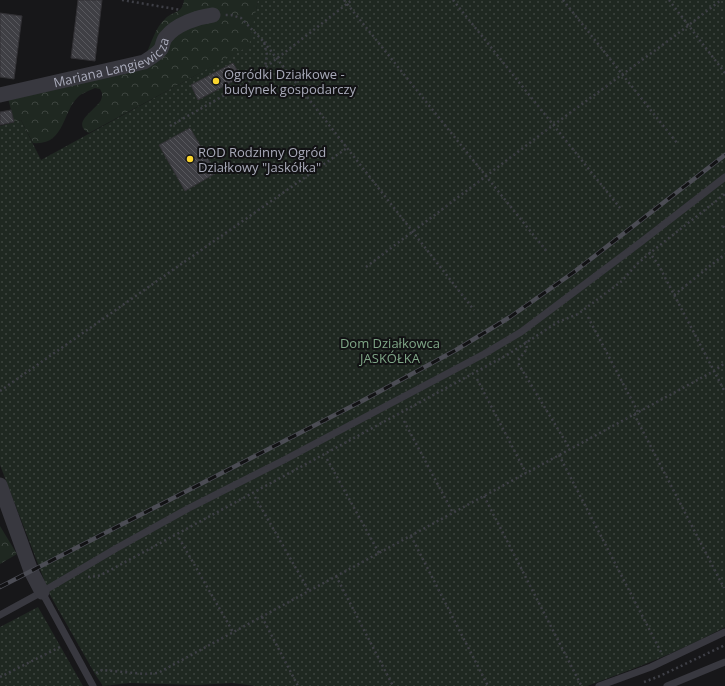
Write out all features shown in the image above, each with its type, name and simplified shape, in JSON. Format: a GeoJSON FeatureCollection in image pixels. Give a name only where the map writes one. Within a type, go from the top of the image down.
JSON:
{"type":"FeatureCollection","features":[{"type":"Feature","properties":{"kind":"street","name":"Mariana Langiewicza"},"geometry":{"type":"LineString","coordinates":[[0,95],[144,62],[155,55],[161,48],[166,37],[176,28],[191,20],[213,15]]}},
{"type":"Feature","properties":{"kind":"street"},"geometry":{"type":"LineString","coordinates":[[0,485],[32,571],[42,592]]}},
{"type":"Feature","properties":{"kind":"lane"},"geometry":{"type":"LineString","coordinates":[[0,615],[189,508],[484,354],[521,332],[725,177]]}},
{"type":"Feature","properties":{"kind":"lane"},"geometry":{"type":"LineString","coordinates":[[42,592],[93,686]]}},
{"type":"Feature","properties":{"kind":"lane"},"geometry":{"type":"LineString","coordinates":[[599,686],[651,667],[725,632]]}},
{"type":"Feature","properties":{"kind":"lane"},"geometry":{"type":"LineString","coordinates":[[667,686],[725,662]]}},
{"type":"Feature","properties":{"kind":"path"},"geometry":{"type":"LineString","coordinates":[[122,0],[183,10]]}},
{"type":"Feature","properties":{"kind":"path"},"geometry":{"type":"LineString","coordinates":[[344,0],[548,253]]}},
{"type":"Feature","properties":{"kind":"path"},"geometry":{"type":"LineString","coordinates":[[170,126],[255,78],[265,67],[352,0]]}},
{"type":"Feature","properties":{"kind":"path"},"geometry":{"type":"LineString","coordinates":[[453,0],[620,208]]}},
{"type":"Feature","properties":{"kind":"path"},"geometry":{"type":"LineString","coordinates":[[563,0],[677,143]]}},
{"type":"Feature","properties":{"kind":"path"},"geometry":{"type":"LineString","coordinates":[[669,0],[725,73]]}},
{"type":"Feature","properties":{"kind":"path"},"geometry":{"type":"LineString","coordinates":[[366,267],[721,0]]}},
{"type":"Feature","properties":{"kind":"path"},"geometry":{"type":"LineString","coordinates":[[213,15],[231,15],[241,18],[264,42],[474,310]]}},
{"type":"Feature","properties":{"kind":"path"},"geometry":{"type":"LineString","coordinates":[[264,42],[267,55],[265,67]]}},
{"type":"Feature","properties":{"kind":"path"},"geometry":{"type":"LineString","coordinates":[[0,391],[347,148]]}},
{"type":"Feature","properties":{"kind":"path"},"geometry":{"type":"LineString","coordinates":[[641,242],[658,264],[725,392]]}},
{"type":"Feature","properties":{"kind":"path"},"geometry":{"type":"LineString","coordinates":[[674,294],[725,254]]}},
{"type":"Feature","properties":{"kind":"path"},"geometry":{"type":"LineString","coordinates":[[588,318],[638,412]]}},
{"type":"Feature","properties":{"kind":"path"},"geometry":{"type":"LineString","coordinates":[[521,332],[527,342],[527,349],[519,359],[519,365],[570,449]]}},
{"type":"Feature","properties":{"kind":"path"},"geometry":{"type":"LineString","coordinates":[[102,670],[145,674],[158,673],[714,371],[725,363]]}},
{"type":"Feature","properties":{"kind":"path"},"geometry":{"type":"LineString","coordinates":[[477,379],[526,473]]}},
{"type":"Feature","properties":{"kind":"path"},"geometry":{"type":"LineString","coordinates":[[634,414],[724,588]]}},
{"type":"Feature","properties":{"kind":"path"},"geometry":{"type":"LineString","coordinates":[[404,421],[453,513]]}},
{"type":"Feature","properties":{"kind":"path"},"geometry":{"type":"LineString","coordinates":[[559,455],[662,654]]}},
{"type":"Feature","properties":{"kind":"path"},"geometry":{"type":"LineString","coordinates":[[327,459],[379,553]]}},
{"type":"Feature","properties":{"kind":"path"},"geometry":{"type":"LineString","coordinates":[[484,496],[581,684]]}},
{"type":"Feature","properties":{"kind":"path"},"geometry":{"type":"LineString","coordinates":[[255,497],[309,591]]}},
{"type":"Feature","properties":{"kind":"path"},"geometry":{"type":"LineString","coordinates":[[411,536],[488,686]]}},
{"type":"Feature","properties":{"kind":"path"},"geometry":{"type":"LineString","coordinates":[[179,538],[233,632]]}},
{"type":"Feature","properties":{"kind":"path"},"geometry":{"type":"LineString","coordinates":[[336,576],[393,686]]}},
{"type":"Feature","properties":{"kind":"path"},"geometry":{"type":"LineString","coordinates":[[262,616],[298,686]]}},
{"type":"Feature","properties":{"kind":"path"},"geometry":{"type":"LineString","coordinates":[[0,678],[69,643]]}},
{"type":"Feature","properties":{"kind":"path"},"geometry":{"type":"LineString","coordinates":[[639,684],[660,676],[725,645]]}},
{"type":"Feature","properties":{"kind":"green space"},"geometry":{"type":"Polygon","coordinates":[[[184,0],[258,0],[250,46],[89,133],[82,125],[83,121],[98,104],[102,97],[100,89],[95,88],[78,97],[73,103],[62,127],[51,139],[33,143],[21,120],[14,122],[7,94],[146,54],[159,27],[168,16],[181,8],[184,0]]]}},
{"type":"Feature","properties":{"kind":"green space","name":"Dom Działkowca JASKÓŁKA"},"geometry":{"type":"Polygon","coordinates":[[[258,0],[725,0],[725,627],[657,659],[587,686],[256,686],[232,683],[197,685],[130,683],[103,686],[50,595],[0,465],[0,126],[21,120],[41,160],[249,46],[258,0]]]}},
{"type":"Feature","properties":{"kind":"green space"},"geometry":{"type":"Polygon","coordinates":[[[0,526],[17,554],[0,564],[0,526]]]}},
{"type":"Feature","properties":{"kind":"green space"},"geometry":{"type":"Polygon","coordinates":[[[38,607],[83,686],[0,686],[0,627],[38,607]]]}},
{"type":"Feature","properties":{"kind":"building"},"geometry":{"type":"Polygon","coordinates":[[[78,0],[102,0],[95,61],[71,58],[78,0]]]}},
{"type":"Feature","properties":{"kind":"building"},"geometry":{"type":"Polygon","coordinates":[[[0,13],[22,16],[14,79],[0,77],[0,13]]]}},
{"type":"Feature","properties":{"kind":"building","name":"Ogródki Działkowe - budynek gospodarczy"},"geometry":{"type":"Polygon","coordinates":[[[233,63],[241,77],[198,100],[191,85],[233,63]]]}},
{"type":"Feature","properties":{"kind":"building"},"geometry":{"type":"Polygon","coordinates":[[[11,110],[14,122],[0,125],[0,112],[11,110]]]}},
{"type":"Feature","properties":{"kind":"building","name":"ROD Rodzinny Ogród Działkowy \"Jaskółka\""},"geometry":{"type":"Polygon","coordinates":[[[190,128],[216,173],[185,191],[159,145],[190,128]]]}},
{"type":"Feature","properties":{"kind":"railway"},"geometry":{"type":"LineString","coordinates":[[0,587],[362,401],[456,350],[510,317],[574,272],[725,155]]}},
{"type":"Feature","properties":{"kind":"place","name":"Ogródki Działkowe - budynek gospodarczy"},"geometry":{"type":"Point","coordinates":[216,81]}},
{"type":"Feature","properties":{"kind":"place","name":"ROD Rodzinny Ogród Działkowy \"Jaskółka\""},"geometry":{"type":"Point","coordinates":[190,159]}}]}
